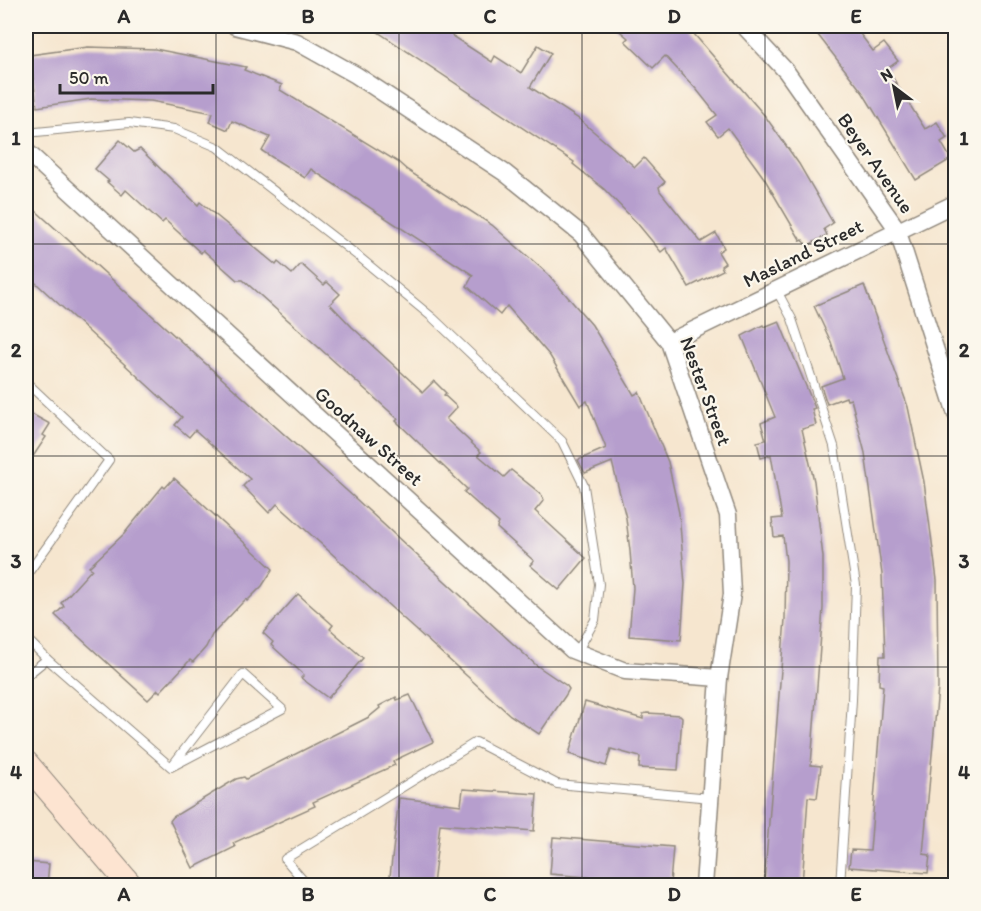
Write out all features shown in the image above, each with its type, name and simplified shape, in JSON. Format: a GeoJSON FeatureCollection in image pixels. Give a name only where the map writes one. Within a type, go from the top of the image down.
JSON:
{"type":"FeatureCollection","features":[{"type":"Feature","properties":{"kind":"main road"},"geometry":{"type":"LineString","coordinates":[[26,763],[131,885]]}},
{"type":"Feature","properties":{"kind":"street","name":"Nester Street"},"geometry":{"type":"LineString","coordinates":[[235,26],[297,42],[356,75],[506,173],[581,234],[669,342],[728,515],[732,594],[719,678],[704,885]]}},
{"type":"Feature","properties":{"kind":"street","name":"Beyer Avenue"},"geometry":{"type":"LineString","coordinates":[[744,26],[786,71],[897,229],[956,414]]}},
{"type":"Feature","properties":{"kind":"street","name":"Goodnaw Street"},"geometry":{"type":"LineString","coordinates":[[26,151],[578,652],[625,671],[719,678]]}},
{"type":"Feature","properties":{"kind":"street","name":"Masland Street"},"geometry":{"type":"LineString","coordinates":[[669,342],[897,229],[956,203]]}},
{"type":"Feature","properties":{"kind":"lane"},"geometry":{"type":"LineString","coordinates":[[26,133],[129,123],[174,129],[217,147],[358,256],[441,326],[562,441],[584,486],[599,584],[595,620],[578,652]]}},
{"type":"Feature","properties":{"kind":"lane"},"geometry":{"type":"LineString","coordinates":[[776,289],[792,319],[834,446],[856,585],[852,700],[840,885]]}},
{"type":"Feature","properties":{"kind":"lane"},"geometry":{"type":"LineString","coordinates":[[26,382],[109,460],[26,576]]}},
{"type":"Feature","properties":{"kind":"lane"},"geometry":{"type":"LineString","coordinates":[[26,638],[171,767]]}},
{"type":"Feature","properties":{"kind":"lane"},"geometry":{"type":"LineString","coordinates":[[26,676],[47,659]]}},
{"type":"Feature","properties":{"kind":"lane"},"geometry":{"type":"LineString","coordinates":[[243,674],[282,709],[252,724],[171,767],[243,674]]}},
{"type":"Feature","properties":{"kind":"lane"},"geometry":{"type":"LineString","coordinates":[[308,885],[285,859],[476,742],[557,784],[711,798]]}},
{"type":"Feature","properties":{"kind":"building"},"geometry":{"type":"Polygon","coordinates":[[[369,26],[458,26],[452,36],[492,62],[495,56],[521,73],[538,45],[551,53],[530,87],[579,119],[635,167],[644,158],[665,182],[659,187],[660,191],[701,242],[716,233],[724,248],[718,252],[725,263],[721,266],[723,270],[689,287],[666,248],[661,252],[637,223],[604,189],[573,164],[574,162],[369,26]]]}},
{"type":"Feature","properties":{"kind":"building"},"geometry":{"type":"Polygon","coordinates":[[[614,26],[687,26],[765,116],[799,164],[833,223],[824,229],[827,235],[807,246],[803,240],[801,241],[764,178],[728,128],[718,136],[707,122],[717,115],[697,90],[665,56],[653,68],[625,41],[628,38],[614,26]]]}},
{"type":"Feature","properties":{"kind":"building"},"geometry":{"type":"Polygon","coordinates":[[[811,26],[854,26],[873,51],[884,43],[898,61],[887,69],[925,129],[937,122],[947,138],[941,142],[951,159],[916,180],[863,93],[811,26]]]}},
{"type":"Feature","properties":{"kind":"building"},"geometry":{"type":"Polygon","coordinates":[[[88,47],[155,49],[246,67],[244,70],[282,85],[280,90],[398,162],[492,225],[548,274],[592,325],[634,395],[639,392],[668,462],[679,513],[685,584],[681,640],[629,636],[633,588],[630,551],[626,518],[612,462],[585,473],[578,460],[606,448],[587,401],[580,406],[550,356],[507,306],[500,315],[467,286],[473,275],[311,169],[305,178],[262,151],[270,137],[232,121],[228,130],[210,122],[213,113],[151,101],[91,99],[37,107],[30,55],[88,47]]]}},
{"type":"Feature","properties":{"kind":"building"},"geometry":{"type":"Polygon","coordinates":[[[120,140],[134,152],[140,149],[198,205],[200,202],[276,265],[278,262],[292,274],[301,264],[324,285],[327,282],[340,294],[330,304],[352,327],[423,392],[434,381],[446,393],[444,395],[457,407],[446,419],[481,452],[478,455],[504,477],[511,470],[541,494],[544,500],[535,511],[586,558],[559,590],[530,565],[534,561],[497,528],[499,523],[464,492],[467,489],[396,421],[398,419],[243,280],[237,280],[203,250],[201,253],[165,220],[162,223],[126,190],[122,195],[107,182],[109,181],[95,169],[120,140]]]}},
{"type":"Feature","properties":{"kind":"building"},"geometry":{"type":"Polygon","coordinates":[[[36,211],[356,499],[536,665],[567,686],[569,689],[565,696],[539,734],[510,715],[277,504],[269,513],[243,486],[250,479],[195,430],[189,437],[175,425],[182,417],[26,274],[26,223],[36,211]]]}},
{"type":"Feature","properties":{"kind":"building"},"geometry":{"type":"Polygon","coordinates":[[[864,285],[908,407],[924,482],[937,580],[938,688],[923,854],[930,855],[928,873],[849,867],[851,850],[870,851],[883,686],[879,685],[880,656],[885,656],[882,574],[865,453],[851,399],[847,400],[846,397],[827,404],[821,386],[843,378],[831,342],[814,306],[864,285]]]}},
{"type":"Feature","properties":{"kind":"building"},"geometry":{"type":"Polygon","coordinates":[[[779,321],[815,408],[812,409],[816,425],[802,429],[814,481],[823,557],[823,608],[811,765],[821,766],[817,798],[808,797],[802,885],[764,885],[785,619],[786,561],[783,536],[774,537],[772,519],[782,518],[771,455],[761,458],[757,442],[766,440],[761,423],[775,417],[742,336],[763,325],[764,327],[779,321]]]}},
{"type":"Feature","properties":{"kind":"building"},"geometry":{"type":"Polygon","coordinates":[[[26,411],[50,424],[43,435],[46,437],[26,467],[26,411]]]}},
{"type":"Feature","properties":{"kind":"building"},"geometry":{"type":"Polygon","coordinates":[[[174,478],[273,569],[262,586],[247,601],[246,599],[212,635],[206,647],[193,662],[190,660],[160,692],[158,690],[148,700],[55,615],[64,606],[61,603],[92,569],[89,567],[124,534],[163,486],[165,488],[174,478]]]}},
{"type":"Feature","properties":{"kind":"building"},"geometry":{"type":"Polygon","coordinates":[[[298,594],[333,625],[330,629],[363,658],[328,698],[301,678],[304,675],[271,645],[273,642],[263,633],[298,594]]]}},
{"type":"Feature","properties":{"kind":"building"},"geometry":{"type":"Polygon","coordinates":[[[410,695],[433,742],[393,761],[395,765],[313,802],[315,806],[233,843],[235,847],[193,868],[170,821],[173,817],[236,779],[244,777],[246,779],[369,717],[380,708],[379,706],[396,697],[397,700],[410,695]]]}},
{"type":"Feature","properties":{"kind":"building"},"geometry":{"type":"Polygon","coordinates":[[[585,702],[643,719],[643,714],[647,713],[680,715],[682,717],[678,770],[639,768],[640,757],[611,749],[606,766],[569,754],[585,702]]]}},
{"type":"Feature","properties":{"kind":"building"},"geometry":{"type":"Polygon","coordinates":[[[463,789],[537,794],[534,831],[440,824],[433,885],[389,885],[399,798],[461,805],[463,789]]]}},
{"type":"Feature","properties":{"kind":"building"},"geometry":{"type":"Polygon","coordinates":[[[553,837],[673,847],[670,884],[550,874],[553,837]]]}},
{"type":"Feature","properties":{"kind":"building"},"geometry":{"type":"Polygon","coordinates":[[[26,862],[49,864],[47,885],[26,885],[26,862]]]}}]}
